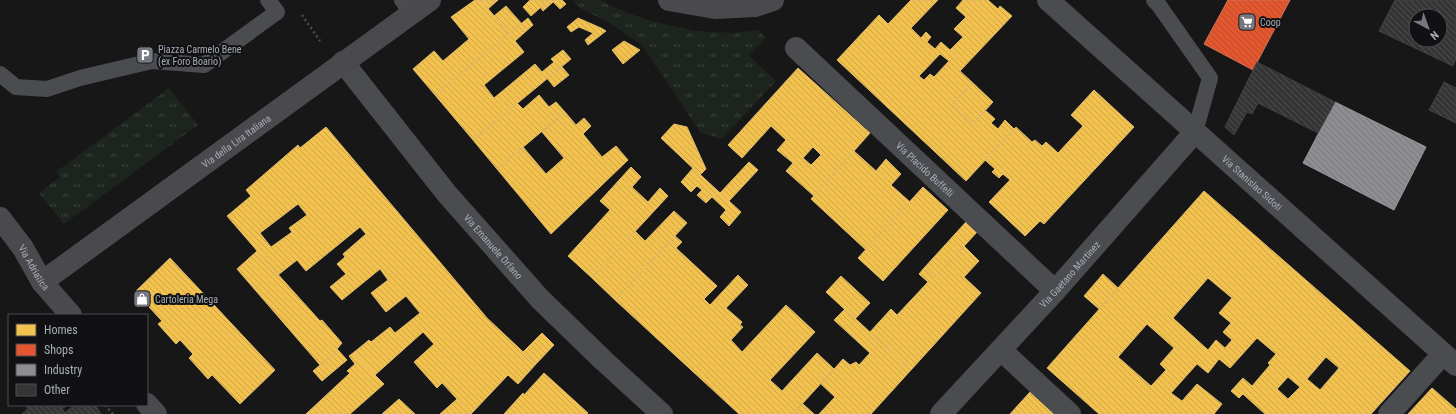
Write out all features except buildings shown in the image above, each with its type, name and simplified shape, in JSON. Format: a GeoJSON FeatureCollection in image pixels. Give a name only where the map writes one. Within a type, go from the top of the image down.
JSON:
{"type":"FeatureCollection","features":[{"type":"Feature","properties":{"kind":"street","name":"Via della Lira Italiana"},"geometry":{"type":"LineString","coordinates":[[42,282],[343,62],[407,6],[430,0]]}},
{"type":"Feature","properties":{"kind":"street"},"geometry":{"type":"LineString","coordinates":[[669,0],[715,8],[755,6],[774,0]]}},
{"type":"Feature","properties":{"kind":"street","name":"Via Stanislao Sidoti"},"geometry":{"type":"LineString","coordinates":[[1048,0],[1449,360]]}},
{"type":"Feature","properties":{"kind":"street","name":"Via Placido Buffelli"},"geometry":{"type":"LineString","coordinates":[[796,48],[1055,291]]}},
{"type":"Feature","properties":{"kind":"street","name":"Via Emanuele Orfano"},"geometry":{"type":"LineString","coordinates":[[343,62],[447,194],[540,300],[662,414]]}},
{"type":"Feature","properties":{"kind":"street","name":"Via Gaetano Martinez"},"geometry":{"type":"LineString","coordinates":[[941,414],[1055,291],[1195,132]]}},
{"type":"Feature","properties":{"kind":"street","name":"Via Adriatica"},"geometry":{"type":"LineString","coordinates":[[0,218],[23,248],[42,282],[70,314]]}},
{"type":"Feature","properties":{"kind":"street"},"geometry":{"type":"LineString","coordinates":[[1001,350],[1070,414]]}},
{"type":"Feature","properties":{"kind":"street"},"geometry":{"type":"LineString","coordinates":[[1388,414],[1449,360]]}},
{"type":"Feature","properties":{"kind":"street"},"geometry":{"type":"LineString","coordinates":[[148,405],[156,414]]}},
{"type":"Feature","properties":{"kind":"lane"},"geometry":{"type":"LineString","coordinates":[[0,74],[16,87],[47,88],[80,78],[152,61],[204,65],[277,12],[268,0]]}},
{"type":"Feature","properties":{"kind":"lane"},"geometry":{"type":"LineString","coordinates":[[1157,1],[1210,78],[1195,132]]}},
{"type":"Feature","properties":{"kind":"path"},"geometry":{"type":"LineString","coordinates":[[299,12],[320,41]]}},
{"type":"Feature","properties":{"kind":"path"},"geometry":{"type":"LineString","coordinates":[[106,406],[113,414]]}},
{"type":"Feature","properties":{"kind":"green space"},"geometry":{"type":"Polygon","coordinates":[[[573,0],[600,0],[618,9],[650,21],[696,31],[734,33],[758,30],[766,38],[749,56],[776,81],[722,139],[700,132],[643,46],[611,24],[580,8],[573,0]]]}},
{"type":"Feature","properties":{"kind":"green space"},"geometry":{"type":"Polygon","coordinates":[[[169,88],[198,125],[64,224],[39,193],[60,177],[56,172],[169,88]]]}},
{"type":"Feature","properties":{"kind":"place","name":"Coop"},"geometry":{"type":"Point","coordinates":[1247,22]}},
{"type":"Feature","properties":{"kind":"place","name":"Piazza Carmelo Bene (ex Foro Boario)"},"geometry":{"type":"Point","coordinates":[145,55]}},
{"type":"Feature","properties":{"kind":"place","name":"Cartoleria Mega"},"geometry":{"type":"Point","coordinates":[142,299]}}]}
